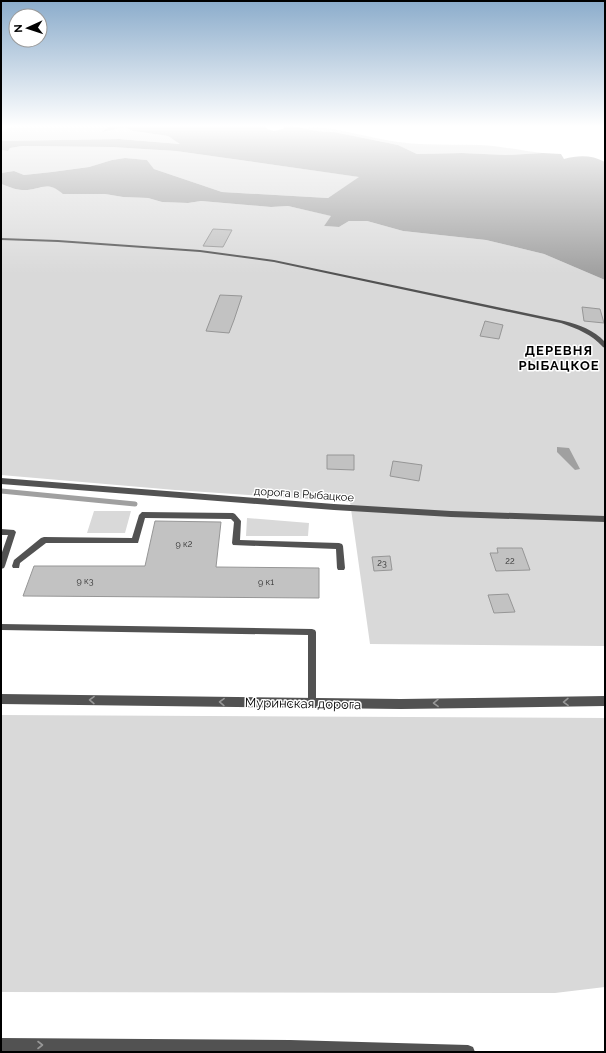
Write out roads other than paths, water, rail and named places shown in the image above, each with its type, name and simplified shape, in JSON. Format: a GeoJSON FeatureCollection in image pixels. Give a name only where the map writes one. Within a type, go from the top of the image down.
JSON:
{"type":"FeatureCollection","features":[{"type":"Feature","properties":{"kind":"street"},"geometry":{"type":"LineString","coordinates":[[1,238],[66,241],[200,251],[274,261],[562,322],[584,328],[596,335],[605,346]]}},
{"type":"Feature","properties":{"kind":"street","name":"дорога в Рыбацкое"},"geometry":{"type":"LineString","coordinates":[[1,481],[334,507],[451,514],[605,519]]}},
{"type":"Feature","properties":{"kind":"street","name":"Муринская дорога"},"geometry":{"type":"LineString","coordinates":[[1,700],[401,704],[605,701]]}},
{"type":"Feature","properties":{"kind":"street"},"geometry":{"type":"LineString","coordinates":[[1,1044],[468,1052]]}},
{"type":"Feature","properties":{"kind":"lane"},"geometry":{"type":"LineString","coordinates":[[16,566],[17,562],[44,540],[135,541],[142,515],[232,516],[238,521],[236,543],[339,546],[341,568]]}},
{"type":"Feature","properties":{"kind":"lane"},"geometry":{"type":"LineString","coordinates":[[1,532],[12,532],[1,566]]}},
{"type":"Feature","properties":{"kind":"lane"},"geometry":{"type":"LineString","coordinates":[[1,627],[312,632],[312,703]]}},
{"type":"Feature","properties":{"kind":"waterway"},"geometry":{"type":"LineString","coordinates":[[1,491],[135,504]]}},
{"type":"Feature","properties":{"kind":"district","name":"ДЕРЕВНЯ РЫБАЦКОЕ"},"geometry":{"type":"Point","coordinates":[559,358]}}]}
